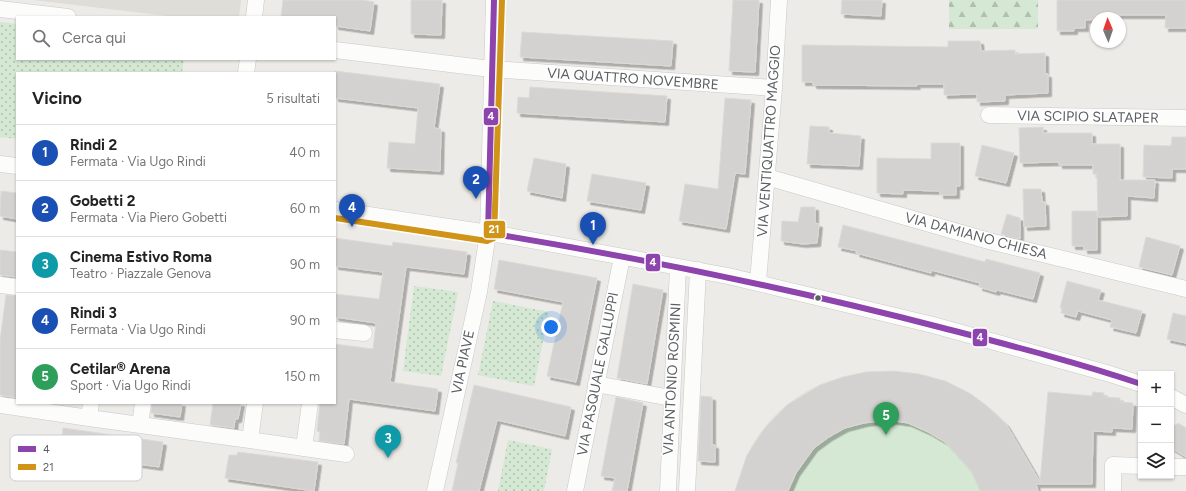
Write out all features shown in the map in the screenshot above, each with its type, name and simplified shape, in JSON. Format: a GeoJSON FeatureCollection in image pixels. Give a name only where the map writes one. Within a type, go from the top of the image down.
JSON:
{"type":"FeatureCollection","features":[{"type":"Feature","properties":{"kind":"street"},"geometry":{"type":"LineString","coordinates":[[254,16],[256,0]]}},
{"type":"Feature","properties":{"kind":"street","name":"VIA PIAVE"},"geometry":{"type":"LineString","coordinates":[[435,491],[479,292],[488,232],[494,0]]}},
{"type":"Feature","properties":{"kind":"street","name":"VIA VENTIQUATTRO MAGGIO"},"geometry":{"type":"LineString","coordinates":[[758,282],[774,88],[779,0]]}},
{"type":"Feature","properties":{"kind":"street"},"geometry":{"type":"LineString","coordinates":[[8,7],[62,16]]}},
{"type":"Feature","properties":{"kind":"street","name":"VIA QUATTRO NOVEMBRE"},"geometry":{"type":"LineString","coordinates":[[336,50],[492,69],[774,88]]}},
{"type":"Feature","properties":{"kind":"street"},"geometry":{"type":"LineString","coordinates":[[246,72],[248,60]]}},
{"type":"Feature","properties":{"kind":"street","name":"VIA SCIPIO SLATAPER"},"geometry":{"type":"LineString","coordinates":[[989,115],[1186,118]]}},
{"type":"Feature","properties":{"kind":"street"},"geometry":{"type":"LineString","coordinates":[[0,164],[16,166]]}},
{"type":"Feature","properties":{"kind":"street","name":"VIA DAMIANO CHIESA"},"geometry":{"type":"LineString","coordinates":[[767,177],[989,241],[1186,289]]}},
{"type":"Feature","properties":{"kind":"street"},"geometry":{"type":"LineString","coordinates":[[336,210],[488,232],[758,282],[933,326],[1138,383]]}},
{"type":"Feature","properties":{"kind":"street","name":"VIA PASQUALE GALLUPPI"},"geometry":{"type":"LineString","coordinates":[[575,491],[622,257]]}},
{"type":"Feature","properties":{"kind":"street","name":"VIA ANTONIO ROSMINI"},"geometry":{"type":"LineString","coordinates":[[668,491],[678,267]]}},
{"type":"Feature","properties":{"kind":"street","name":"VIA ANTONIO ROSMINI"},"geometry":{"type":"LineString","coordinates":[[687,491],[698,270]]}},
{"type":"Feature","properties":{"kind":"street"},"geometry":{"type":"LineString","coordinates":[[0,285],[16,287]]}},
{"type":"Feature","properties":{"kind":"street"},"geometry":{"type":"LineString","coordinates":[[336,330],[364,333]]}},
{"type":"Feature","properties":{"kind":"street"},"geometry":{"type":"LineString","coordinates":[[596,384],[671,398]]}},
{"type":"Feature","properties":{"kind":"street"},"geometry":{"type":"LineString","coordinates":[[1174,399],[1186,405]]}},
{"type":"Feature","properties":{"kind":"street"},"geometry":{"type":"LineString","coordinates":[[140,425],[143,404]]}},
{"type":"Feature","properties":{"kind":"street"},"geometry":{"type":"LineString","coordinates":[[250,440],[255,404]]}},
{"type":"Feature","properties":{"kind":"street"},"geometry":{"type":"LineString","coordinates":[[304,448],[310,404]]}},
{"type":"Feature","properties":{"kind":"street"},"geometry":{"type":"LineString","coordinates":[[0,405],[90,410],[140,425],[346,454]]}},
{"type":"Feature","properties":{"kind":"street"},"geometry":{"type":"LineString","coordinates":[[1113,491],[1113,465],[1138,466]]}},
{"type":"Feature","properties":{"kind":"street"},"geometry":{"type":"LineString","coordinates":[[1174,467],[1186,467]]}},
{"type":"Feature","properties":{"kind":"shaded area"},"geometry":{"type":"Polygon","coordinates":[[[33,0],[241,0],[239,16],[168,16],[33,0]]]}},
{"type":"Feature","properties":{"kind":"green space"},"geometry":{"type":"Polygon","coordinates":[[[949,0],[1038,0],[1038,29],[949,29],[949,0]]]}},
{"type":"Feature","properties":{"kind":"green space"},"geometry":{"type":"Polygon","coordinates":[[[0,22],[16,24],[16,60],[184,60],[182,72],[16,72],[16,139],[0,137],[0,22]]]}},
{"type":"Feature","properties":{"kind":"green space"},"geometry":{"type":"Polygon","coordinates":[[[414,286],[458,292],[441,376],[403,371],[414,286]]]}},
{"type":"Feature","properties":{"kind":"green space"},"geometry":{"type":"Polygon","coordinates":[[[493,301],[549,312],[534,386],[478,375],[493,301]]]}},
{"type":"Feature","properties":{"kind":"green space"},"geometry":{"type":"Polygon","coordinates":[[[893,371],[912,373],[938,379],[960,388],[976,398],[991,411],[1016,440],[1026,457],[1038,491],[735,491],[745,460],[754,442],[774,416],[786,405],[814,387],[829,381],[850,376],[893,371]]]}},
{"type":"Feature","properties":{"kind":"green space"},"geometry":{"type":"Polygon","coordinates":[[[508,440],[552,449],[544,491],[498,491],[508,440]]]}},
{"type":"Feature","properties":{"kind":"building"},"geometry":{"type":"Polygon","coordinates":[[[283,0],[362,0],[374,2],[370,31],[336,26],[336,16],[281,16],[283,0]]]}},
{"type":"Feature","properties":{"kind":"building"},"geometry":{"type":"Polygon","coordinates":[[[411,0],[442,0],[441,35],[411,34],[411,0]]]}},
{"type":"Feature","properties":{"kind":"building"},"geometry":{"type":"Polygon","coordinates":[[[733,0],[759,0],[755,72],[729,71],[733,0]]]}},
{"type":"Feature","properties":{"kind":"building"},"geometry":{"type":"Polygon","coordinates":[[[842,0],[882,0],[881,16],[841,14],[842,0]]]}},
{"type":"Feature","properties":{"kind":"building"},"geometry":{"type":"Polygon","coordinates":[[[1057,0],[1186,0],[1186,28],[1165,28],[1166,15],[1126,15],[1126,12],[1090,12],[1090,20],[1085,20],[1085,28],[1074,28],[1074,31],[1057,31],[1057,0]]]}},
{"type":"Feature","properties":{"kind":"building"},"geometry":{"type":"Polygon","coordinates":[[[522,32],[673,41],[671,66],[520,57],[522,32]]]}},
{"type":"Feature","properties":{"kind":"building"},"geometry":{"type":"Polygon","coordinates":[[[948,41],[980,41],[981,51],[1015,50],[1015,54],[1045,53],[1045,74],[1048,74],[1048,93],[1005,95],[1005,101],[977,102],[977,94],[944,95],[944,84],[916,84],[917,86],[813,85],[813,82],[802,82],[802,45],[948,47],[948,41]]]}},
{"type":"Feature","properties":{"kind":"building"},"geometry":{"type":"Polygon","coordinates":[[[335,72],[440,84],[434,128],[441,129],[440,171],[387,168],[389,142],[415,144],[418,108],[336,98],[335,72]]]}},
{"type":"Feature","properties":{"kind":"building"},"geometry":{"type":"Polygon","coordinates":[[[530,87],[667,96],[665,122],[517,113],[518,97],[529,98],[530,87]]]}},
{"type":"Feature","properties":{"kind":"building"},"geometry":{"type":"Polygon","coordinates":[[[725,98],[751,100],[745,174],[735,173],[726,229],[679,221],[685,184],[718,189],[725,98]]]}},
{"type":"Feature","properties":{"kind":"building"},"geometry":{"type":"Polygon","coordinates":[[[810,126],[829,127],[829,133],[861,136],[859,166],[807,164],[810,126]]]}},
{"type":"Feature","properties":{"kind":"building"},"geometry":{"type":"Polygon","coordinates":[[[1043,127],[1043,133],[1092,133],[1092,144],[1120,144],[1120,180],[1155,180],[1154,198],[1127,196],[1127,216],[1098,217],[1097,174],[1093,174],[1093,165],[1059,165],[1059,162],[1020,163],[1019,128],[1043,127]]]}},
{"type":"Feature","properties":{"kind":"building"},"geometry":{"type":"Polygon","coordinates":[[[1172,137],[1186,137],[1186,169],[1172,169],[1172,178],[1143,177],[1144,145],[1171,146],[1172,137]]]}},
{"type":"Feature","properties":{"kind":"building"},"geometry":{"type":"Polygon","coordinates":[[[931,143],[960,143],[960,186],[956,186],[956,195],[940,195],[940,191],[903,190],[903,194],[877,193],[877,158],[931,159],[931,143]]]}},
{"type":"Feature","properties":{"kind":"building"},"geometry":{"type":"Polygon","coordinates":[[[982,145],[1014,153],[1006,183],[975,176],[982,145]]]}},
{"type":"Feature","properties":{"kind":"building"},"geometry":{"type":"Polygon","coordinates":[[[534,158],[566,164],[562,198],[527,191],[534,158]]]}},
{"type":"Feature","properties":{"kind":"building"},"geometry":{"type":"Polygon","coordinates":[[[592,174],[646,183],[641,210],[587,201],[592,174]]]}},
{"type":"Feature","properties":{"kind":"building"},"geometry":{"type":"Polygon","coordinates":[[[1023,189],[1041,189],[1042,202],[1045,202],[1046,226],[1024,227],[1023,189]]]}},
{"type":"Feature","properties":{"kind":"building"},"geometry":{"type":"Polygon","coordinates":[[[1,191],[16,193],[16,219],[0,216],[1,191]]]}},
{"type":"Feature","properties":{"kind":"building"},"geometry":{"type":"Polygon","coordinates":[[[801,207],[815,207],[815,223],[819,224],[817,243],[803,244],[781,241],[782,221],[798,222],[801,207]]]}},
{"type":"Feature","properties":{"kind":"building"},"geometry":{"type":"Polygon","coordinates":[[[1072,211],[1097,211],[1097,250],[1084,250],[1084,246],[1072,246],[1072,211]]]}},
{"type":"Feature","properties":{"kind":"building"},"geometry":{"type":"Polygon","coordinates":[[[1007,214],[1020,218],[1020,239],[1001,234],[1007,214]]]}},
{"type":"Feature","properties":{"kind":"building"},"geometry":{"type":"Polygon","coordinates":[[[843,225],[985,262],[986,259],[1040,273],[1033,299],[997,290],[996,292],[979,287],[980,283],[931,270],[931,273],[856,253],[857,251],[838,247],[843,225]]]}},
{"type":"Feature","properties":{"kind":"building"},"geometry":{"type":"Polygon","coordinates":[[[1146,237],[1180,246],[1172,275],[1139,267],[1146,237]]]}},
{"type":"Feature","properties":{"kind":"building"},"geometry":{"type":"Polygon","coordinates":[[[336,238],[392,246],[393,242],[467,252],[464,274],[406,267],[390,382],[438,389],[435,411],[349,399],[344,444],[319,441],[320,432],[317,431],[320,404],[336,404],[336,344],[373,349],[376,323],[336,317],[336,294],[379,299],[383,272],[336,266],[336,238]]]}},
{"type":"Feature","properties":{"kind":"building"},"geometry":{"type":"Polygon","coordinates":[[[0,250],[16,252],[16,277],[0,275],[0,250]]]}},
{"type":"Feature","properties":{"kind":"building"},"geometry":{"type":"Polygon","coordinates":[[[499,260],[597,278],[576,382],[547,376],[563,302],[494,289],[499,260]]]}},
{"type":"Feature","properties":{"kind":"building"},"geometry":{"type":"Polygon","coordinates":[[[1067,281],[1101,290],[1098,300],[1142,311],[1136,333],[1110,327],[1112,320],[1078,311],[1076,317],[1061,313],[1062,308],[1060,308],[1067,281]]]}},
{"type":"Feature","properties":{"kind":"building"},"geometry":{"type":"Polygon","coordinates":[[[633,284],[663,290],[647,384],[617,378],[633,284]]]}},
{"type":"Feature","properties":{"kind":"building"},"geometry":{"type":"Polygon","coordinates":[[[6,295],[16,296],[16,398],[0,395],[0,341],[6,295]]]}},
{"type":"Feature","properties":{"kind":"building"},"geometry":{"type":"Polygon","coordinates":[[[1173,313],[1186,316],[1186,343],[1167,339],[1173,313]]]}},
{"type":"Feature","properties":{"kind":"building"},"geometry":{"type":"Polygon","coordinates":[[[893,371],[919,374],[945,381],[971,394],[987,406],[1006,424],[1040,482],[1048,392],[1092,396],[1093,392],[1104,393],[1104,397],[1120,398],[1120,402],[1133,403],[1132,429],[1112,428],[1112,432],[1093,431],[1092,484],[1036,484],[1038,491],[980,491],[971,471],[945,442],[908,423],[887,420],[864,423],[845,428],[829,437],[814,448],[796,473],[788,491],[735,491],[747,455],[764,429],[787,405],[820,385],[843,377],[866,372],[893,371]]]}},
{"type":"Feature","properties":{"kind":"building"},"geometry":{"type":"Polygon","coordinates":[[[474,385],[571,407],[565,436],[497,420],[479,491],[452,491],[458,463],[456,463],[474,385]]]}},
{"type":"Feature","properties":{"kind":"building"},"geometry":{"type":"Polygon","coordinates":[[[701,396],[712,397],[712,445],[715,445],[715,462],[698,461],[701,396]]]}},
{"type":"Feature","properties":{"kind":"building"},"geometry":{"type":"Polygon","coordinates":[[[616,397],[643,403],[627,491],[612,491],[615,478],[601,476],[616,397]]]}},
{"type":"Feature","properties":{"kind":"building"},"geometry":{"type":"Polygon","coordinates":[[[152,404],[182,404],[180,417],[151,413],[152,404]]]}},
{"type":"Feature","properties":{"kind":"building"},"geometry":{"type":"Polygon","coordinates":[[[213,404],[241,404],[238,419],[235,419],[234,428],[210,425],[213,404]]]}},
{"type":"Feature","properties":{"kind":"building"},"geometry":{"type":"Polygon","coordinates":[[[1178,423],[1186,428],[1186,457],[1174,450],[1174,425],[1178,423]]]}},
{"type":"Feature","properties":{"kind":"building"},"geometry":{"type":"Polygon","coordinates":[[[63,428],[113,435],[62,435],[63,428]]]}},
{"type":"Feature","properties":{"kind":"building"},"geometry":{"type":"Polygon","coordinates":[[[142,439],[163,442],[159,467],[142,465],[142,439]]]}},
{"type":"Feature","properties":{"kind":"building"},"geometry":{"type":"Polygon","coordinates":[[[238,452],[318,462],[314,491],[225,478],[229,455],[237,455],[238,452]]]}},
{"type":"Feature","properties":{"kind":"transit line","name":"4"},"geometry":{"type":"LineString","coordinates":[[488,233],[494,0]]}},
{"type":"Feature","properties":{"kind":"transit line","name":"21"},"geometry":{"type":"LineString","coordinates":[[336,218],[487,241],[494,238],[502,0]]}},
{"type":"Feature","properties":{"kind":"transit line","name":"4"},"geometry":{"type":"LineString","coordinates":[[488,233],[717,275],[830,300],[1018,347],[1138,383]]}},
{"type":"Feature","properties":{"kind":"place","name":"Gobetti 2"},"geometry":{"type":"Point","coordinates":[476,199]}},
{"type":"Feature","properties":{"kind":"place","name":"Rindi 3"},"geometry":{"type":"Point","coordinates":[352,227]}},
{"type":"Feature","properties":{"kind":"place","name":"Rindi 2"},"geometry":{"type":"Point","coordinates":[593,245]}},
{"type":"Feature","properties":{"kind":"place","name":"Cetilar® Arena"},"geometry":{"type":"Point","coordinates":[886,435]}},
{"type":"Feature","properties":{"kind":"place","name":"Cinema Estivo Roma"},"geometry":{"type":"Point","coordinates":[388,458]}}]}
